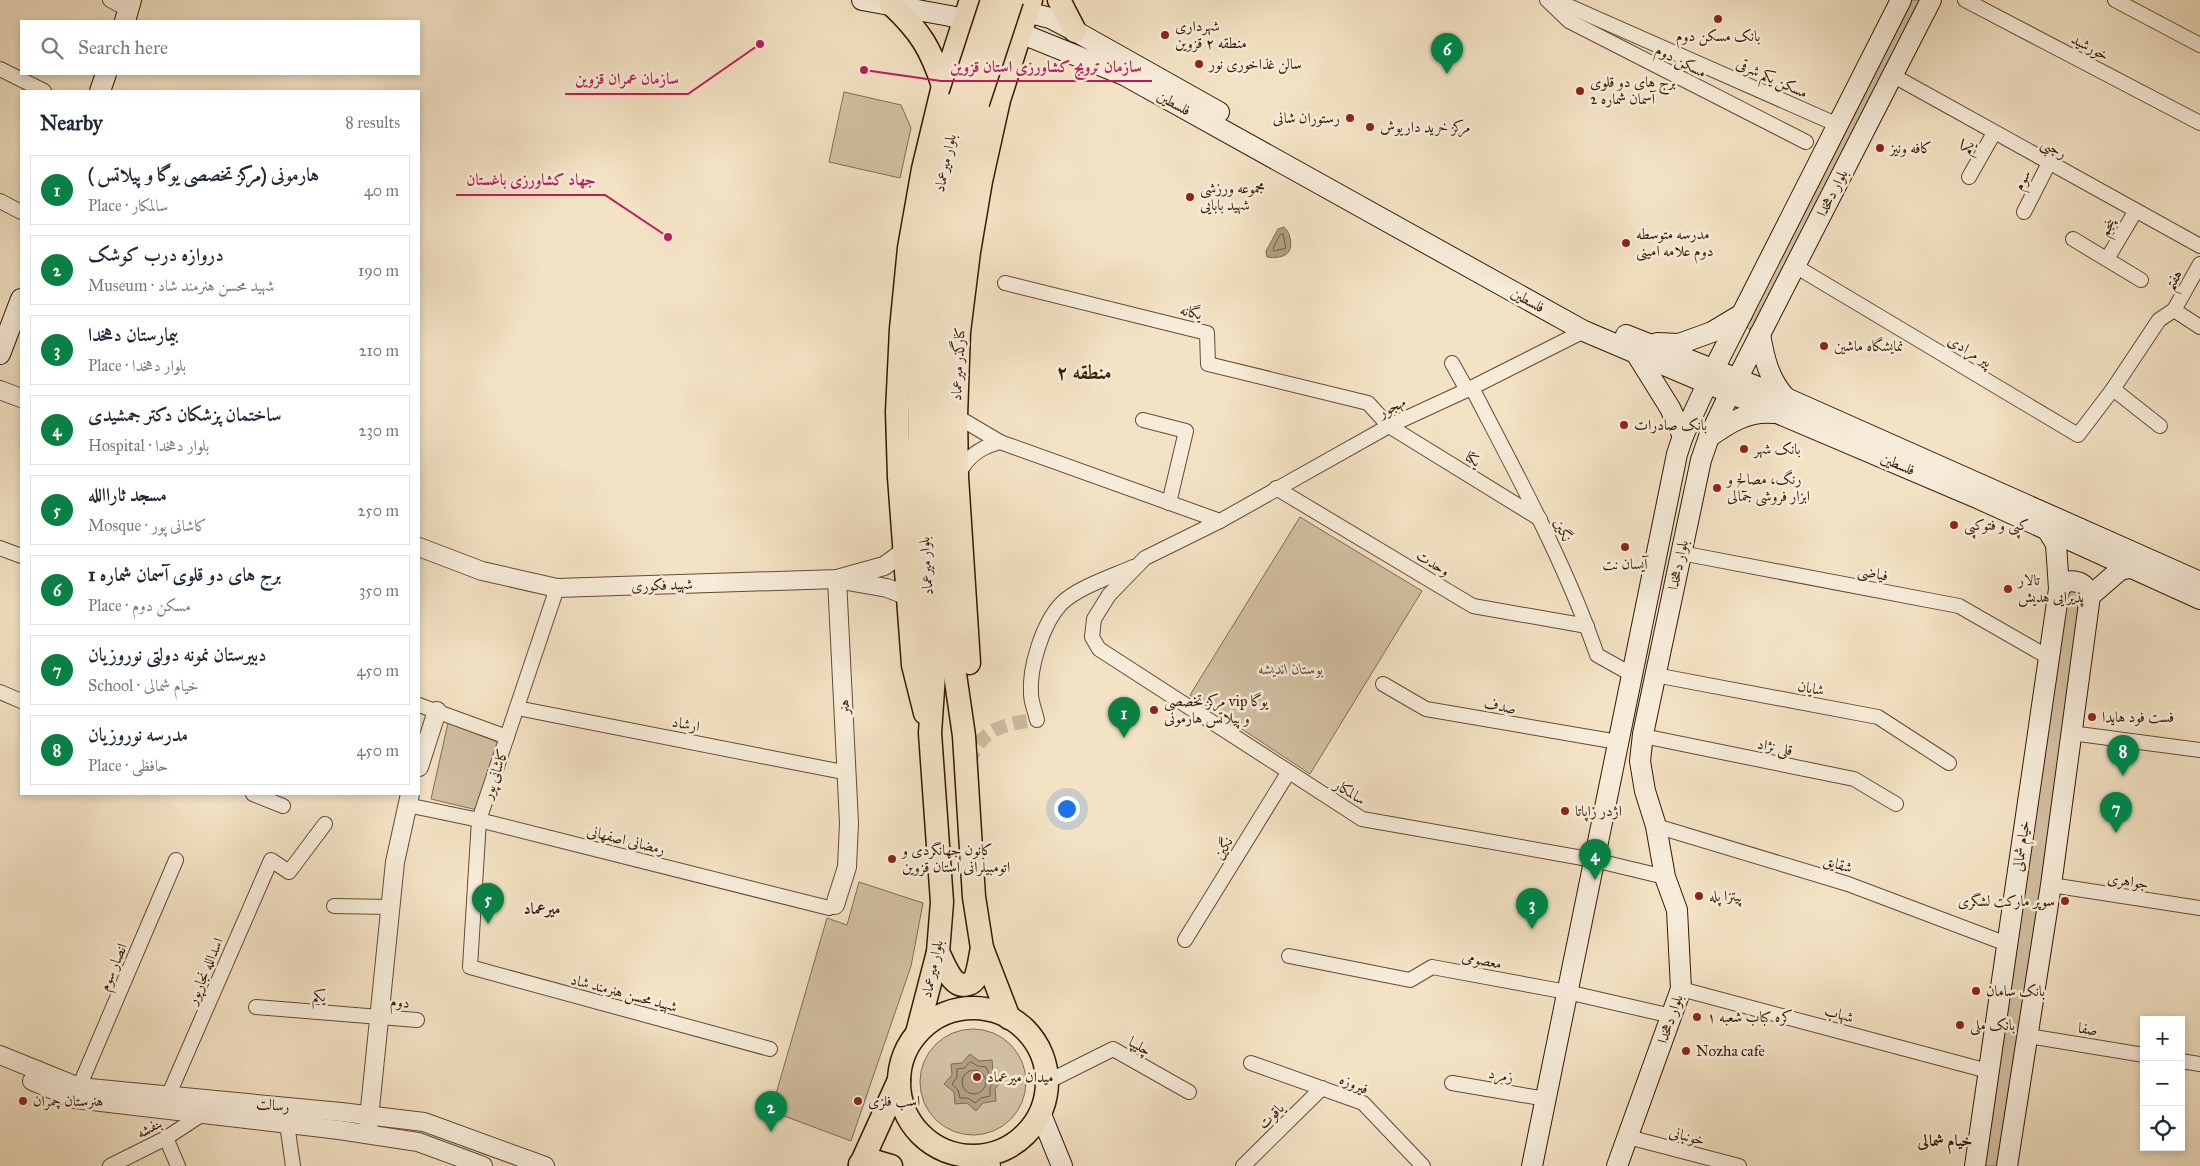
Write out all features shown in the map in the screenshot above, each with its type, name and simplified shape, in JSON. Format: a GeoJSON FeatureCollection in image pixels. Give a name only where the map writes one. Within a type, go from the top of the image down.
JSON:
{"type":"FeatureCollection","features":[{"type":"Feature","properties":{"kind":"main road","name":"فلسطین"},"geometry":{"type":"LineString","coordinates":[[862,0],[967,10],[1124,75],[1586,325],[1784,406],[2200,582]]}},
{"type":"Feature","properties":{"kind":"main road","name":"فلسطین"},"geometry":{"type":"LineString","coordinates":[[976,0],[1023,4],[1075,30],[1586,325]]}},
{"type":"Feature","properties":{"kind":"main road"},"geometry":{"type":"LineString","coordinates":[[970,97],[992,0]]}},
{"type":"Feature","properties":{"kind":"main road"},"geometry":{"type":"LineString","coordinates":[[1059,0],[1075,30]]}},
{"type":"Feature","properties":{"kind":"main road","name":"بلوار دهخدا"},"geometry":{"type":"LineString","coordinates":[[1532,1166],[1672,470],[1683,436],[1711,377],[1900,0]]}},
{"type":"Feature","properties":{"kind":"main road","name":"بلوار دهخدا"},"geometry":{"type":"LineString","coordinates":[[1617,1166],[1672,1016],[1680,989],[1676,910],[1664,877],[1656,826],[1644,791],[1641,769],[1643,736],[1701,460],[1709,437],[1760,334],[1931,0]]}},
{"type":"Feature","properties":{"kind":"main road"},"geometry":{"type":"LineString","coordinates":[[891,4],[906,18],[970,97]]}},
{"type":"Feature","properties":{"kind":"main road"},"geometry":{"type":"LineString","coordinates":[[970,97],[1023,4]]}},
{"type":"Feature","properties":{"kind":"main road","name":"کنارگذر میرعماد"},"geometry":{"type":"LineString","coordinates":[[930,732],[913,665],[904,551],[897,412],[901,329],[911,238],[923,170],[970,97],[1020,33],[1023,4]]}},
{"type":"Feature","properties":{"kind":"main road","name":"کنارگذر میرعماد"},"geometry":{"type":"LineString","coordinates":[[964,736],[969,660],[957,477],[956,416],[959,332],[969,252],[981,181],[970,97],[967,10]]}},
{"type":"Feature","properties":{"kind":"main road"},"geometry":{"type":"LineString","coordinates":[[100,90],[106,75]]}},
{"type":"Feature","properties":{"kind":"main road","name":"بلوار میرعماد"},"geometry":{"type":"LineString","coordinates":[[917,1033],[938,952],[942,902],[930,732],[934,675],[920,476],[921,330],[934,218],[970,97]]}},
{"type":"Feature","properties":{"kind":"main road","name":"بلوار میرعماد"},"geometry":{"type":"LineString","coordinates":[[970,97],[948,254],[940,332],[938,403],[939,475],[955,674],[964,736],[974,897],[982,948],[1009,1018]]}},
{"type":"Feature","properties":{"kind":"main road"},"geometry":{"type":"LineString","coordinates":[[0,354],[4,332],[20,301]]}},
{"type":"Feature","properties":{"kind":"main road"},"geometry":{"type":"LineString","coordinates":[[1683,436],[1640,348],[1679,344],[1712,332],[1742,314]]}},
{"type":"Feature","properties":{"kind":"main road"},"geometry":{"type":"LineString","coordinates":[[1709,437],[1742,416],[1784,406],[1779,390],[1771,377],[1760,334]]}},
{"type":"Feature","properties":{"kind":"main road","name":"فلسطین"},"geometry":{"type":"LineString","coordinates":[[1784,406],[2200,599]]}},
{"type":"Feature","properties":{"kind":"main road","name":"خیام شمالی"},"geometry":{"type":"LineString","coordinates":[[1975,1166],[2059,589],[2056,544],[2046,528]]}},
{"type":"Feature","properties":{"kind":"main road"},"geometry":{"type":"LineString","coordinates":[[2090,596],[2120,570],[2133,567]]}},
{"type":"Feature","properties":{"kind":"main road"},"geometry":{"type":"LineString","coordinates":[[2008,1166],[2051,885],[2090,596],[2086,587],[2076,581],[2065,582],[2059,589]]}},
{"type":"Feature","properties":{"kind":"main road"},"geometry":{"type":"LineString","coordinates":[[938,952],[949,974],[956,982],[963,985],[970,984],[976,977],[982,948]]}},
{"type":"Feature","properties":{"kind":"main road"},"geometry":{"type":"LineString","coordinates":[[860,1165],[899,1080],[904,1055],[917,1033],[937,1018],[960,1010],[986,1010],[1009,1018],[1020,1025],[1037,1045],[1044,1063],[1047,1082],[1040,1112],[1024,1135],[1013,1144],[982,1161],[949,1152],[928,1141],[912,1124],[902,1103],[899,1080]]}},
{"type":"Feature","properties":{"kind":"main road"},"geometry":{"type":"LineString","coordinates":[[1040,1112],[1062,1166]]}},
{"type":"Feature","properties":{"kind":"main road"},"geometry":{"type":"LineString","coordinates":[[931,1166],[949,1152]]}},
{"type":"Feature","properties":{"kind":"main road"},"geometry":{"type":"LineString","coordinates":[[860,1165],[874,1161],[892,1166]]}},
{"type":"Feature","properties":{"kind":"street"},"geometry":{"type":"LineString","coordinates":[[110,0],[129,7]]}},
{"type":"Feature","properties":{"kind":"street","name":"مسکن دوم"},"geometry":{"type":"LineString","coordinates":[[1548,0],[1569,22],[1806,142]]}},
{"type":"Feature","properties":{"kind":"street","name":"مسکن یکم شرقی"},"geometry":{"type":"LineString","coordinates":[[1555,0],[1838,125]]}},
{"type":"Feature","properties":{"kind":"street","name":"خورشید"},"geometry":{"type":"LineString","coordinates":[[1965,0],[2200,123]]}},
{"type":"Feature","properties":{"kind":"street"},"geometry":{"type":"LineString","coordinates":[[2115,0],[2200,45]]}},
{"type":"Feature","properties":{"kind":"street"},"geometry":{"type":"LineString","coordinates":[[0,69],[42,90]]}},
{"type":"Feature","properties":{"kind":"street","name":"رجبی"},"geometry":{"type":"LineString","coordinates":[[1892,75],[2134,212],[2200,246]]}},
{"type":"Feature","properties":{"kind":"street","name":"یکم"},"geometry":{"type":"LineString","coordinates":[[1969,177],[1994,133]]}},
{"type":"Feature","properties":{"kind":"street","name":"سوم"},"geometry":{"type":"LineString","coordinates":[[2024,212],[2049,164]]}},
{"type":"Feature","properties":{"kind":"street"},"geometry":{"type":"LineString","coordinates":[[0,202],[20,212]]}},
{"type":"Feature","properties":{"kind":"street","name":"پنجم"},"geometry":{"type":"LineString","coordinates":[[2107,259],[2134,212]]}},
{"type":"Feature","properties":{"kind":"street","name":"پنجم"},"geometry":{"type":"LineString","coordinates":[[2073,239],[2142,280]]}},
{"type":"Feature","properties":{"kind":"street","name":"هفتم"},"geometry":{"type":"LineString","coordinates":[[2200,264],[2174,310],[2200,327]]}},
{"type":"Feature","properties":{"kind":"street","name":"پیر مرادی"},"geometry":{"type":"LineString","coordinates":[[1795,266],[2078,435],[2113,389]]}},
{"type":"Feature","properties":{"kind":"street","name":"یگانه"},"geometry":{"type":"LineString","coordinates":[[1005,283],[1207,333],[1208,364],[1368,403],[1389,426]]}},
{"type":"Feature","properties":{"kind":"street"},"geometry":{"type":"LineString","coordinates":[[2160,426],[2113,389],[2158,320],[2174,310]]}},
{"type":"Feature","properties":{"kind":"street","name":"مهجور"},"geometry":{"type":"LineString","coordinates":[[1092,636],[1094,619],[1109,595],[1145,558],[1220,521],[1389,426],[1470,389],[1586,325]]}},
{"type":"Feature","properties":{"kind":"street","name":"نگین"},"geometry":{"type":"LineString","coordinates":[[1452,363],[1470,389],[1540,519],[1587,626],[1597,655],[1631,674]]}},
{"type":"Feature","properties":{"kind":"street"},"geometry":{"type":"LineString","coordinates":[[0,390],[20,398]]}},
{"type":"Feature","properties":{"kind":"street"},"geometry":{"type":"LineString","coordinates":[[956,416],[1000,442],[1220,521]]}},
{"type":"Feature","properties":{"kind":"street"},"geometry":{"type":"LineString","coordinates":[[1143,420],[1186,431],[1169,503]]}},
{"type":"Feature","properties":{"kind":"street","name":"یکتا"},"geometry":{"type":"LineString","coordinates":[[1389,426],[1540,519]]}},
{"type":"Feature","properties":{"kind":"street"},"geometry":{"type":"LineString","coordinates":[[957,477],[969,457],[988,445],[1000,442]]}},
{"type":"Feature","properties":{"kind":"street","name":"وحدت"},"geometry":{"type":"LineString","coordinates":[[1276,488],[1473,606],[1587,626]]}},
{"type":"Feature","properties":{"kind":"street"},"geometry":{"type":"LineString","coordinates":[[0,548],[20,556]]}},
{"type":"Feature","properties":{"kind":"street","name":"شهید فکوری"},"geometry":{"type":"LineString","coordinates":[[420,548],[482,571],[557,588],[837,579],[884,566],[904,551]]}},
{"type":"Feature","properties":{"kind":"street","name":"فیاضی"},"geometry":{"type":"LineString","coordinates":[[1681,552],[1959,606],[2048,657]]}},
{"type":"Feature","properties":{"kind":"street"},"geometry":{"type":"LineString","coordinates":[[1037,720],[1031,694],[1032,670],[1039,644],[1061,604],[1089,586],[1138,565]]}},
{"type":"Feature","properties":{"kind":"street"},"geometry":{"type":"LineString","coordinates":[[837,579],[887,588],[908,596]]}},
{"type":"Feature","properties":{"kind":"street","name":"هنر"},"geometry":{"type":"LineString","coordinates":[[835,905],[847,867],[849,823],[837,579]]}},
{"type":"Feature","properties":{"kind":"street","name":"کاشانی پور"},"geometry":{"type":"LineString","coordinates":[[470,967],[479,820],[557,588]]}},
{"type":"Feature","properties":{"kind":"street","name":"سالمکار"},"geometry":{"type":"LineString","coordinates":[[1092,636],[1099,649],[1288,773],[1362,819],[1594,860],[1664,877]]}},
{"type":"Feature","properties":{"kind":"street","name":"شایان"},"geometry":{"type":"LineString","coordinates":[[1655,675],[1878,717],[1949,764]]}},
{"type":"Feature","properties":{"kind":"street","name":"صدف"},"geometry":{"type":"LineString","coordinates":[[1383,684],[1426,709],[1618,742]]}},
{"type":"Feature","properties":{"kind":"street"},"geometry":{"type":"LineString","coordinates":[[0,692],[20,701]]}},
{"type":"Feature","properties":{"kind":"street"},"geometry":{"type":"LineString","coordinates":[[420,704],[507,738]]}},
{"type":"Feature","properties":{"kind":"street","name":"ارشاد"},"geometry":{"type":"LineString","coordinates":[[517,708],[848,773]]}},
{"type":"Feature","properties":{"kind":"street"},"geometry":{"type":"LineString","coordinates":[[420,764],[437,712]]}},
{"type":"Feature","properties":{"kind":"street"},"geometry":{"type":"LineString","coordinates":[[2071,733],[2200,750]]}},
{"type":"Feature","properties":{"kind":"street","name":"قلی نژاد"},"geometry":{"type":"LineString","coordinates":[[1643,736],[1854,779],[1896,804]]}},
{"type":"Feature","properties":{"kind":"street","name":"نگین"},"geometry":{"type":"LineString","coordinates":[[1185,940],[1288,773]]}},
{"type":"Feature","properties":{"kind":"street"},"geometry":{"type":"LineString","coordinates":[[256,795],[283,806]]}},
{"type":"Feature","properties":{"kind":"street"},"geometry":{"type":"LineString","coordinates":[[368,1134],[394,862],[409,800]]}},
{"type":"Feature","properties":{"kind":"street","name":"رمضانی اصفهانی"},"geometry":{"type":"LineString","coordinates":[[409,800],[479,820],[829,908],[835,905]]}},
{"type":"Feature","properties":{"kind":"street","name":"اسدالله نجارپور"},"geometry":{"type":"LineString","coordinates":[[169,1094],[270,860],[289,872],[325,824]]}},
{"type":"Feature","properties":{"kind":"street","name":"شقایق"},"geometry":{"type":"LineString","coordinates":[[1656,826],[1848,884],[2007,944]]}},
{"type":"Feature","properties":{"kind":"street","name":"انصار سوم"},"geometry":{"type":"LineString","coordinates":[[79,1087],[176,860]]}},
{"type":"Feature","properties":{"kind":"street","name":"جواهری"},"geometry":{"type":"LineString","coordinates":[[2051,885],[2200,908]]}},
{"type":"Feature","properties":{"kind":"street"},"geometry":{"type":"LineString","coordinates":[[334,906],[390,907]]}},
{"type":"Feature","properties":{"kind":"street","name":"معصومی"},"geometry":{"type":"LineString","coordinates":[[1289,956],[1410,980],[1432,967],[1567,992],[1672,1016]]}},
{"type":"Feature","properties":{"kind":"street","name":"شهید محسن هنرمند شاد"},"geometry":{"type":"LineString","coordinates":[[470,967],[770,1049]]}},
{"type":"Feature","properties":{"kind":"street","name":"شهاب"},"geometry":{"type":"LineString","coordinates":[[1680,989],[1988,1071]]}},
{"type":"Feature","properties":{"kind":"street","name":"یکم"},"geometry":{"type":"LineString","coordinates":[[256,1007],[379,1016]]}},
{"type":"Feature","properties":{"kind":"street","name":"دوم"},"geometry":{"type":"LineString","coordinates":[[379,1016],[417,1020]]}},
{"type":"Feature","properties":{"kind":"street","name":"صفا"},"geometry":{"type":"LineString","coordinates":[[2028,1036],[2140,1054]]}},
{"type":"Feature","properties":{"kind":"street","name":"چلیپا"},"geometry":{"type":"LineString","coordinates":[[1047,1082],[1113,1049],[1189,1092]]}},
{"type":"Feature","properties":{"kind":"street","name":"رسالت"},"geometry":{"type":"LineString","coordinates":[[0,1055],[79,1087],[169,1094],[424,1122],[545,1166]]}},
{"type":"Feature","properties":{"kind":"street"},"geometry":{"type":"LineString","coordinates":[[2185,1062],[2200,1064]]}},
{"type":"Feature","properties":{"kind":"street","name":"فیروزه"},"geometry":{"type":"LineString","coordinates":[[1251,1063],[1363,1103],[1422,1166]]}},
{"type":"Feature","properties":{"kind":"street","name":"رسالت"},"geometry":{"type":"LineString","coordinates":[[0,1066],[75,1100],[368,1134],[418,1142],[483,1166]]}},
{"type":"Feature","properties":{"kind":"street","name":"زمرد"},"geometry":{"type":"LineString","coordinates":[[1452,1083],[1546,1099]]}},
{"type":"Feature","properties":{"kind":"street","name":"یاقوت"},"geometry":{"type":"LineString","coordinates":[[1243,1166],[1322,1088]]}},
{"type":"Feature","properties":{"kind":"street","name":"بنفشه"},"geometry":{"type":"LineString","coordinates":[[110,1166],[166,1138],[201,1115]]}},
{"type":"Feature","properties":{"kind":"street"},"geometry":{"type":"LineString","coordinates":[[286,1124],[292,1166]]}},
{"type":"Feature","properties":{"kind":"street","name":"خونبانی"},"geometry":{"type":"LineString","coordinates":[[1628,1137],[1739,1166]]}},
{"type":"Feature","properties":{"kind":"street"},"geometry":{"type":"LineString","coordinates":[[166,1138],[178,1166]]}},
{"type":"Feature","properties":{"kind":"green space"},"geometry":{"type":"Polygon","coordinates":[[[1902,0],[1931,0],[1756,330],[1749,329],[1745,325],[1902,0]]]}},
{"type":"Feature","properties":{"kind":"green space"},"geometry":{"type":"Polygon","coordinates":[[[844,92],[901,105],[911,128],[900,178],[829,162],[844,92]]]}},
{"type":"Feature","properties":{"kind":"green space","name":"بوستان اندیشه"},"geometry":{"type":"Polygon","coordinates":[[[1300,517],[1422,591],[1310,774],[1190,695],[1300,517]]]}},
{"type":"Feature","properties":{"kind":"green space"},"geometry":{"type":"Polygon","coordinates":[[[2083,584],[2007,1166],[1975,1166],[2059,589],[2083,584]]]}},
{"type":"Feature","properties":{"kind":"green space"},"geometry":{"type":"Polygon","coordinates":[[[448,723],[500,743],[477,810],[431,799],[448,723]]]}},
{"type":"Feature","properties":{"kind":"green space"},"geometry":{"type":"Polygon","coordinates":[[[859,882],[923,903],[911,966],[851,1141],[771,1111],[827,918],[847,925],[859,882]]]}},
{"type":"Feature","properties":{"kind":"green space"},"geometry":{"type":"Polygon","coordinates":[[[973,1029],[993,1033],[1010,1045],[1022,1062],[1026,1082],[1022,1102],[1010,1119],[993,1131],[973,1135],[953,1131],[936,1119],[924,1102],[920,1082],[924,1062],[936,1045],[953,1033],[973,1029]]]}},
{"type":"Feature","properties":{"kind":"water"},"geometry":{"type":"Polygon","coordinates":[[[1284,227],[1288,232],[1291,244],[1288,252],[1282,256],[1267,257],[1266,251],[1278,229],[1284,227]]]}},
{"type":"Feature","properties":{"kind":"water"},"geometry":{"type":"Polygon","coordinates":[[[970,1054],[979,1061],[992,1060],[993,1071],[1003,1079],[995,1089],[996,1101],[983,1103],[976,1111],[967,1103],[955,1104],[954,1092],[944,1084],[952,1075],[951,1064],[962,1063],[970,1054]]]}},
{"type":"Feature","properties":{"kind":"tunnel"},"geometry":{"type":"LineString","coordinates":[[970,764],[979,743],[987,735],[1004,726],[1037,720]]}},
{"type":"Feature","properties":{"kind":"place","name":"بانک مسکن دوم"},"geometry":{"type":"Point","coordinates":[1718,19]}},
{"type":"Feature","properties":{"kind":"place","name":"شهرداری منطقه ۲ قزوین"},"geometry":{"type":"Point","coordinates":[1165,35]}},
{"type":"Feature","properties":{"kind":"place","name":"سازمان عمران قزوین"},"geometry":{"type":"Point","coordinates":[760,44]}},
{"type":"Feature","properties":{"kind":"place","name":"سالن غذاخوری نور"},"geometry":{"type":"Point","coordinates":[1199,64]}},
{"type":"Feature","properties":{"kind":"place","name":"سازمان ترویج کشاورزی استان قزوین"},"geometry":{"type":"Point","coordinates":[864,70]}},
{"type":"Feature","properties":{"kind":"place","name":"برج های دو قلوی آسمان شماره 1"},"geometry":{"type":"Point","coordinates":[1447,74]}},
{"type":"Feature","properties":{"kind":"place","name":"برج های دو قلوی آسمان شماره 2"},"geometry":{"type":"Point","coordinates":[1580,91]}},
{"type":"Feature","properties":{"kind":"place","name":"رستوران شانی"},"geometry":{"type":"Point","coordinates":[1350,118]}},
{"type":"Feature","properties":{"kind":"place","name":"مرکز خرید داریوش"},"geometry":{"type":"Point","coordinates":[1370,127]}},
{"type":"Feature","properties":{"kind":"place","name":"کافه ونیز"},"geometry":{"type":"Point","coordinates":[1880,148]}},
{"type":"Feature","properties":{"kind":"place","name":"مجموعه ورزشی شهید بابایی"},"geometry":{"type":"Point","coordinates":[1190,197]}},
{"type":"Feature","properties":{"kind":"place","name":"جهاد کشاورزی باغستان"},"geometry":{"type":"Point","coordinates":[668,237]}},
{"type":"Feature","properties":{"kind":"place","name":"مدرسه متوسطه دوم علامه امینی"},"geometry":{"type":"Point","coordinates":[1626,243]}},
{"type":"Feature","properties":{"kind":"place","name":"نمایشگاه ماشین"},"geometry":{"type":"Point","coordinates":[1824,346]}},
{"type":"Feature","properties":{"kind":"place","name":"بانک صادرات"},"geometry":{"type":"Point","coordinates":[1624,425]}},
{"type":"Feature","properties":{"kind":"place","name":"بانک شهر"},"geometry":{"type":"Point","coordinates":[1744,449]}},
{"type":"Feature","properties":{"kind":"place","name":"رنگ، مصالح و ابزار فروشی جمالی"},"geometry":{"type":"Point","coordinates":[1717,488]}},
{"type":"Feature","properties":{"kind":"place","name":"کپی و فتوکپی"},"geometry":{"type":"Point","coordinates":[1954,525]}},
{"type":"Feature","properties":{"kind":"place","name":"آیسان نت"},"geometry":{"type":"Point","coordinates":[1625,547]}},
{"type":"Feature","properties":{"kind":"place","name":"تالار پذیرایی هدیش"},"geometry":{"type":"Point","coordinates":[2008,589]}},
{"type":"Feature","properties":{"kind":"place","name":"مرکز تخصصی vip یوگا و پیلاتس هارمونی"},"geometry":{"type":"Point","coordinates":[1154,710]}},
{"type":"Feature","properties":{"kind":"place","name":"فست فود هایدا"},"geometry":{"type":"Point","coordinates":[2092,717]}},
{"type":"Feature","properties":{"kind":"place","name":"هارمونی (مرکز تخصصی یوگا و پیلاتس )"},"geometry":{"type":"Point","coordinates":[1124,738]}},
{"type":"Feature","properties":{"kind":"place","name":"مدرسه نوروزیان"},"geometry":{"type":"Point","coordinates":[2123,776]}},
{"type":"Feature","properties":{"kind":"place","name":"اژدر زاپاتا"},"geometry":{"type":"Point","coordinates":[1565,811]}},
{"type":"Feature","properties":{"kind":"place","name":"دبیرستان نمونه دولتی نوروزیان"},"geometry":{"type":"Point","coordinates":[2116,833]}},
{"type":"Feature","properties":{"kind":"place","name":"کانون جهانگردی و اتومبیلرانی استان قزوین"},"geometry":{"type":"Point","coordinates":[892,859]}},
{"type":"Feature","properties":{"kind":"place","name":"ساختمان پزشکان دکتر جمشیدی"},"geometry":{"type":"Point","coordinates":[1595,880]}},
{"type":"Feature","properties":{"kind":"place","name":"پیتزا پله"},"geometry":{"type":"Point","coordinates":[1699,896]}},
{"type":"Feature","properties":{"kind":"place","name":"سوپر مارکت لشگری"},"geometry":{"type":"Point","coordinates":[2065,901]}},
{"type":"Feature","properties":{"kind":"place","name":"مسجد ثاراالله"},"geometry":{"type":"Point","coordinates":[488,924]}},
{"type":"Feature","properties":{"kind":"place","name":"بیمارستان دهخدا"},"geometry":{"type":"Point","coordinates":[1532,929]}},
{"type":"Feature","properties":{"kind":"place","name":"بانک سامان"},"geometry":{"type":"Point","coordinates":[1976,991]}},
{"type":"Feature","properties":{"kind":"place","name":"کره کباب شعبه ۱"},"geometry":{"type":"Point","coordinates":[1697,1017]}},
{"type":"Feature","properties":{"kind":"place","name":"بانک ملی"},"geometry":{"type":"Point","coordinates":[1960,1025]}},
{"type":"Feature","properties":{"kind":"place","name":"Nozha cafe"},"geometry":{"type":"Point","coordinates":[1686,1051]}},
{"type":"Feature","properties":{"kind":"place","name":"میدان میرعماد"},"geometry":{"type":"Point","coordinates":[977,1077]}},
{"type":"Feature","properties":{"kind":"place","name":"هنرستان چمران"},"geometry":{"type":"Point","coordinates":[23,1101]}},
{"type":"Feature","properties":{"kind":"place","name":"اسب فلزی"},"geometry":{"type":"Point","coordinates":[858,1101]}},
{"type":"Feature","properties":{"kind":"place","name":"دروازه درب کوشک"},"geometry":{"type":"Point","coordinates":[771,1132]}},
{"type":"Feature","properties":{"kind":"district","name":"منطقه ۲"},"geometry":{"type":"Point","coordinates":[1084,372]}},
{"type":"Feature","properties":{"kind":"district","name":"میرعماد"},"geometry":{"type":"Point","coordinates":[542,908]}},
{"type":"Feature","properties":{"kind":"district","name":"خیام شمالی"},"geometry":{"type":"Point","coordinates":[1945,1140]}}]}
